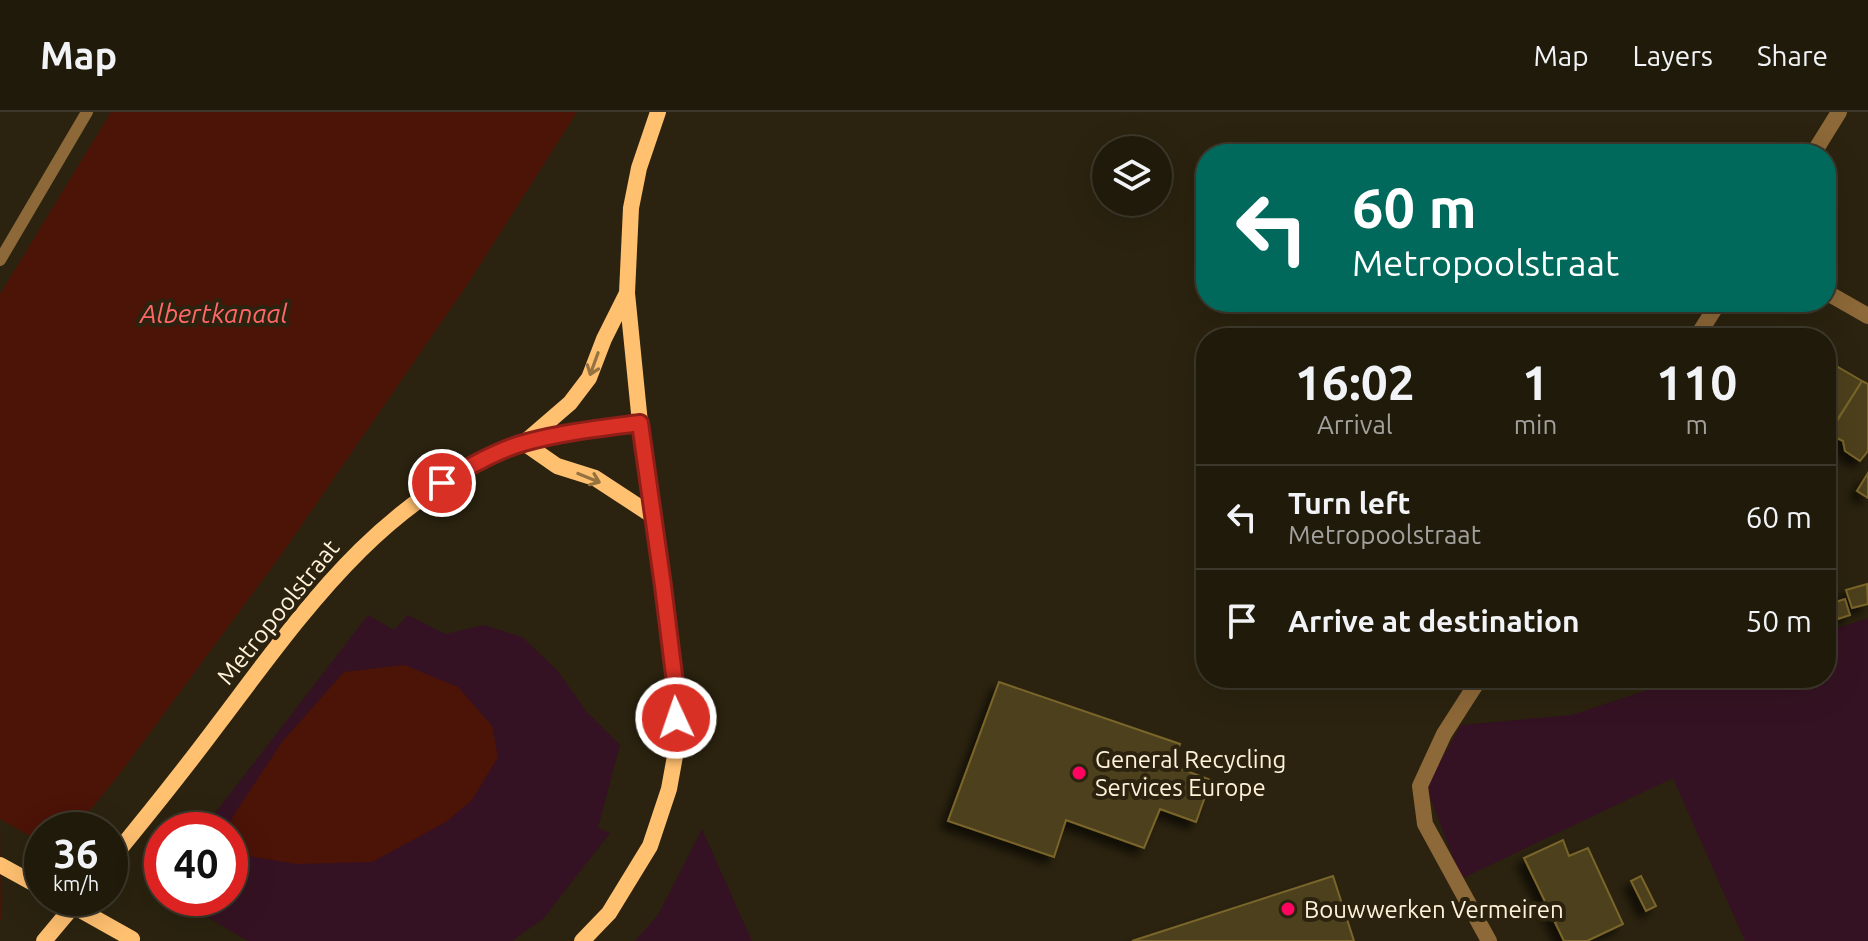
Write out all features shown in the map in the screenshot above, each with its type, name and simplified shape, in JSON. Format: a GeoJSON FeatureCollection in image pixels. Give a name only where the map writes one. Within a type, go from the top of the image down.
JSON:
{"type":"FeatureCollection","features":[{"type":"Feature","properties":{"kind":"street"},"geometry":{"type":"LineString","coordinates":[[582,941],[609,913],[650,846],[669,789],[677,745],[676,691],[640,423],[627,293],[631,208],[639,168],[658,112]]}},
{"type":"Feature","properties":{"kind":"street"},"geometry":{"type":"LineString","coordinates":[[1819,144],[1839,112]]}},
{"type":"Feature","properties":{"kind":"street"},"geometry":{"type":"LineString","coordinates":[[627,293],[589,378],[570,403],[524,443],[557,466],[595,478],[653,516]]}},
{"type":"Feature","properties":{"kind":"street"},"geometry":{"type":"LineString","coordinates":[[1836,298],[1868,316]]}},
{"type":"Feature","properties":{"kind":"street","name":"Metropoolstraat"},"geometry":{"type":"LineString","coordinates":[[128,839],[315,599],[369,540],[419,498],[466,468],[524,443],[640,423]]}},
{"type":"Feature","properties":{"kind":"street"},"geometry":{"type":"LineString","coordinates":[[1474,688],[1444,734],[1420,786],[1425,824],[1489,941]]}},
{"type":"Feature","properties":{"kind":"street"},"geometry":{"type":"LineString","coordinates":[[0,865],[24,878]]}},
{"type":"Feature","properties":{"kind":"street"},"geometry":{"type":"LineString","coordinates":[[44,941],[65,916]]}},
{"type":"Feature","properties":{"kind":"street"},"geometry":{"type":"LineString","coordinates":[[91,916],[134,940]]}},
{"type":"Feature","properties":{"kind":"lane"},"geometry":{"type":"LineString","coordinates":[[0,260],[87,112]]}},
{"type":"Feature","properties":{"kind":"shaded area"},"geometry":{"type":"Polygon","coordinates":[[[368,615],[394,630],[408,615],[445,634],[484,625],[522,637],[557,670],[587,712],[620,745],[598,828],[610,833],[543,919],[512,941],[248,941],[206,916],[248,916],[248,812],[216,812],[368,615]]]}},
{"type":"Feature","properties":{"kind":"shaded area"},"geometry":{"type":"Polygon","coordinates":[[[1868,618],[1868,941],[1745,941],[1673,778],[1461,879],[1426,786],[1461,725],[1572,715],[1654,688],[1836,688],[1836,629],[1868,618]]]}},
{"type":"Feature","properties":{"kind":"shaded area"},"geometry":{"type":"Polygon","coordinates":[[[702,829],[752,941],[635,941],[658,915],[702,829]]]}},
{"type":"Feature","properties":{"kind":"water","name":"Albertkanaal"},"geometry":{"type":"Polygon","coordinates":[[[111,112],[577,112],[469,282],[281,555],[118,776],[89,812],[24,812],[24,891],[0,920],[0,294],[111,112]]]}},
{"type":"Feature","properties":{"kind":"water"},"geometry":{"type":"Polygon","coordinates":[[[404,665],[458,687],[492,726],[498,757],[472,800],[446,822],[372,862],[297,864],[248,856],[248,812],[236,812],[282,742],[344,672],[404,665]]]}},
{"type":"Feature","properties":{"kind":"pier"},"geometry":{"type":"Polygon","coordinates":[[[0,819],[24,833],[24,897],[1,924],[0,819]]]}},
{"type":"Feature","properties":{"kind":"building"},"geometry":{"type":"Polygon","coordinates":[[[1838,367],[1862,381],[1836,422],[1838,367]]]}},
{"type":"Feature","properties":{"kind":"building"},"geometry":{"type":"Polygon","coordinates":[[[1862,381],[1868,384],[1868,451],[1860,461],[1845,451],[1843,441],[1836,438],[1836,423],[1862,381]]]}},
{"type":"Feature","properties":{"kind":"building"},"geometry":{"type":"Polygon","coordinates":[[[1868,473],[1868,498],[1857,491],[1868,473]]]}},
{"type":"Feature","properties":{"kind":"building"},"geometry":{"type":"Polygon","coordinates":[[[1867,584],[1868,604],[1852,608],[1846,590],[1867,584]]]}},
{"type":"Feature","properties":{"kind":"building"},"geometry":{"type":"Polygon","coordinates":[[[1845,599],[1850,615],[1838,619],[1836,602],[1845,599]]]}},
{"type":"Feature","properties":{"kind":"building","name":"General Recycling Services Europe"},"geometry":{"type":"Polygon","coordinates":[[[999,682],[1180,744],[1173,766],[1211,780],[1196,822],[1160,809],[1144,848],[1066,820],[1054,857],[948,821],[999,682]]]}},
{"type":"Feature","properties":{"kind":"building"},"geometry":{"type":"Polygon","coordinates":[[[1563,840],[1569,856],[1588,848],[1623,924],[1587,941],[1564,941],[1524,858],[1563,840]]]}},
{"type":"Feature","properties":{"kind":"building","name":"Bouwwerken Vermeiren"},"geometry":{"type":"Polygon","coordinates":[[[1333,876],[1354,941],[1132,941],[1333,876]]]}},
{"type":"Feature","properties":{"kind":"building"},"geometry":{"type":"Polygon","coordinates":[[[1641,876],[1656,906],[1646,911],[1631,881],[1641,876]]]}},
{"type":"Feature","properties":{"kind":"place","name":"General Recycling Services Europe"},"geometry":{"type":"Point","coordinates":[1079,773]}},
{"type":"Feature","properties":{"kind":"place","name":"Bouwwerken Vermeiren"},"geometry":{"type":"Point","coordinates":[1288,909]}},
{"type":"Feature","properties":{"kind":"route"},"geometry":{"type":"LineString","coordinates":[[442,483],[466,468],[524,443],[640,423],[676,691],[676,718]]}}]}
